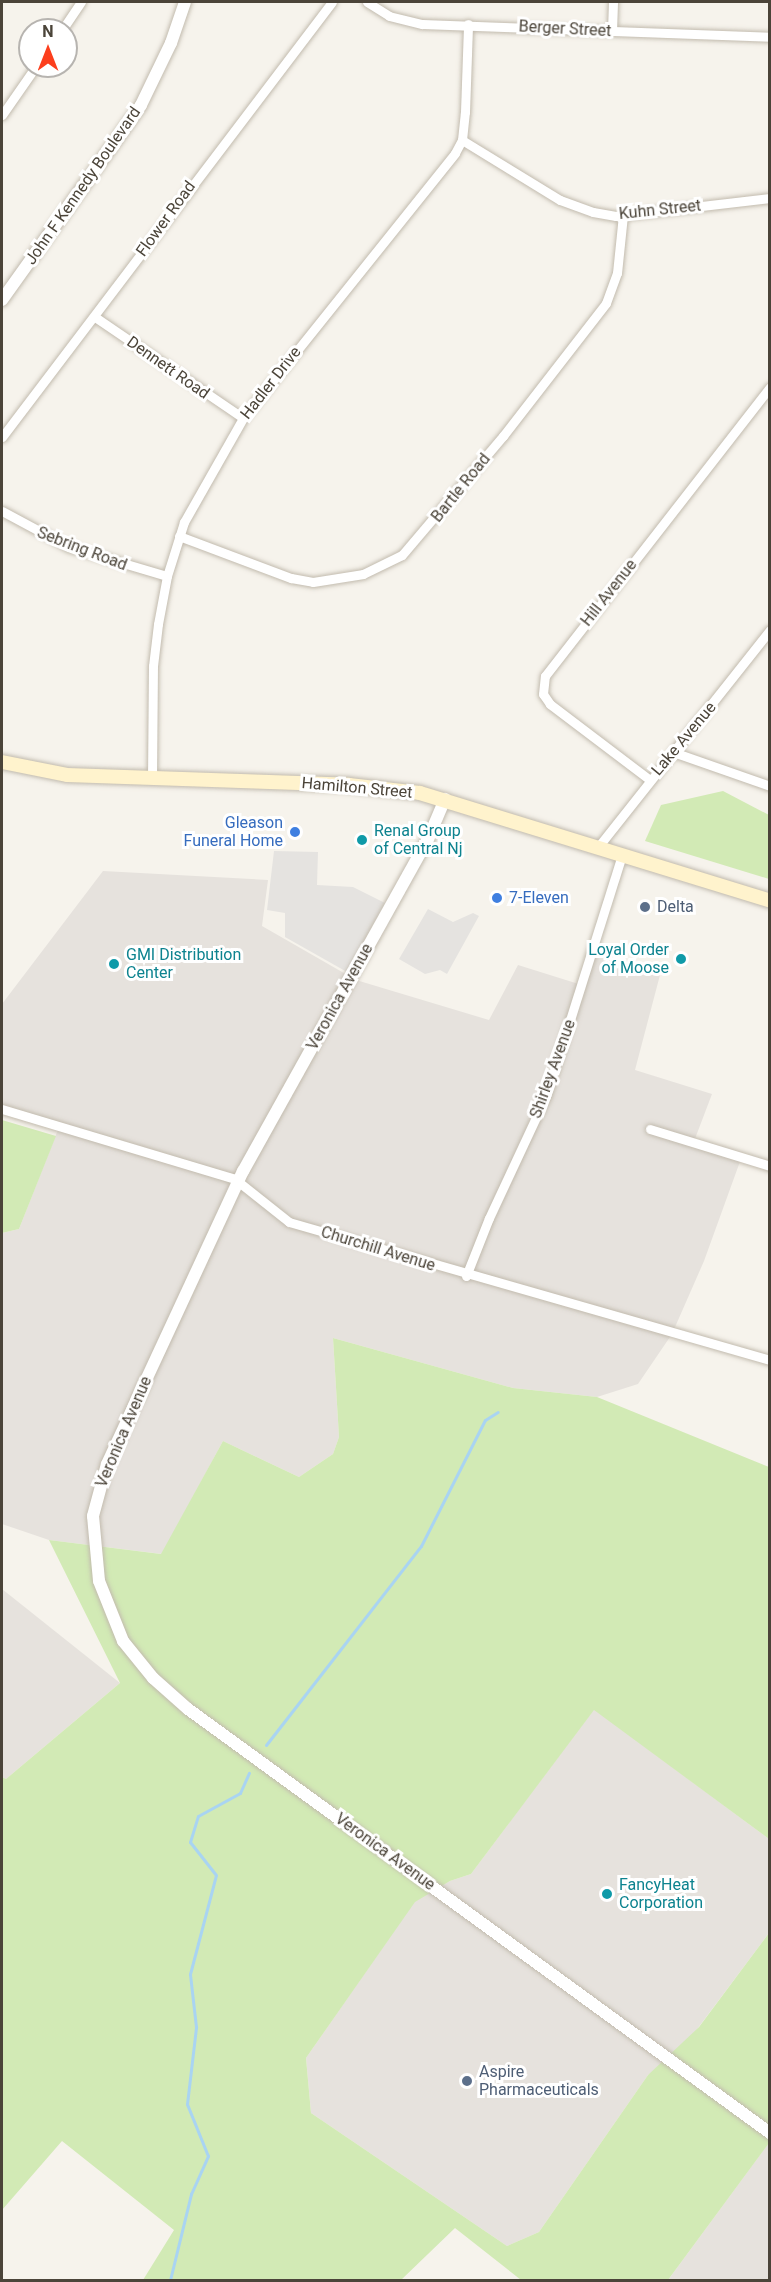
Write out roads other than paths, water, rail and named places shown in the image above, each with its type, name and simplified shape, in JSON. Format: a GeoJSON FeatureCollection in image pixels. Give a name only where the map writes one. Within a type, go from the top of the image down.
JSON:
{"type":"FeatureCollection","features":[{"type":"Feature","properties":{"kind":"main road","name":"Hamilton Street"},"geometry":{"type":"LineString","coordinates":[[2,762],[67,775],[358,785],[445,799],[770,901]]}},
{"type":"Feature","properties":{"kind":"street"},"geometry":{"type":"LineString","coordinates":[[70,18],[81,2]]}},
{"type":"Feature","properties":{"kind":"street","name":"John F Kennedy Boulevard"},"geometry":{"type":"LineString","coordinates":[[2,300],[141,105],[171,43],[185,2]]}},
{"type":"Feature","properties":{"kind":"street","name":"Flower Road"},"geometry":{"type":"LineString","coordinates":[[2,437],[332,2]]}},
{"type":"Feature","properties":{"kind":"street","name":"Berger Street"},"geometry":{"type":"LineString","coordinates":[[367,2],[405,22],[770,37]]}},
{"type":"Feature","properties":{"kind":"street"},"geometry":{"type":"LineString","coordinates":[[612,31],[613,2]]}},
{"type":"Feature","properties":{"kind":"street"},"geometry":{"type":"LineString","coordinates":[[462,140],[468,24]]}},
{"type":"Feature","properties":{"kind":"street"},"geometry":{"type":"LineString","coordinates":[[2,115],[28,78]]}},
{"type":"Feature","properties":{"kind":"street","name":"Kuhn Street"},"geometry":{"type":"LineString","coordinates":[[462,140],[560,200],[593,212],[623,215],[770,198]]}},
{"type":"Feature","properties":{"kind":"street","name":"Hadler Drive"},"geometry":{"type":"LineString","coordinates":[[152,779],[153,666],[167,576],[179,536],[203,486],[243,418],[462,140]]}},
{"type":"Feature","properties":{"kind":"street","name":"Bartle Road"},"geometry":{"type":"LineString","coordinates":[[179,536],[291,578],[313,582],[363,574],[402,555],[503,436],[606,303],[617,273],[623,215]]}},
{"type":"Feature","properties":{"kind":"street","name":"Dennett Road"},"geometry":{"type":"LineString","coordinates":[[95,317],[243,418]]}},
{"type":"Feature","properties":{"kind":"street","name":"Hill Avenue"},"geometry":{"type":"LineString","coordinates":[[650,780],[550,704],[543,694],[545,676],[770,387]]}},
{"type":"Feature","properties":{"kind":"street","name":"Sebring Road"},"geometry":{"type":"LineString","coordinates":[[2,511],[69,547],[167,576]]}},
{"type":"Feature","properties":{"kind":"street","name":"Lake Avenue"},"geometry":{"type":"LineString","coordinates":[[598,847],[770,630]]}},
{"type":"Feature","properties":{"kind":"street"},"geometry":{"type":"LineString","coordinates":[[673,752],[770,786]]}},
{"type":"Feature","properties":{"kind":"street","name":"Veronica Avenue"},"geometry":{"type":"LineString","coordinates":[[445,799],[428,839],[239,1181],[107,1464],[97,1496],[94,1558],[111,1620],[123,1641],[153,1678],[188,1709],[770,2133]]}},
{"type":"Feature","properties":{"kind":"street","name":"Shirley Avenue"},"geometry":{"type":"LineString","coordinates":[[466,1276],[489,1218],[546,1096],[622,855]]}},
{"type":"Feature","properties":{"kind":"street","name":"Churchill Avenue"},"geometry":{"type":"LineString","coordinates":[[2,1109],[239,1181],[276,1216],[289,1222],[466,1276],[770,1360]]}},
{"type":"Feature","properties":{"kind":"street"},"geometry":{"type":"LineString","coordinates":[[650,1129],[770,1166]]}},
{"type":"Feature","properties":{"kind":"waterway"},"geometry":{"type":"LineString","coordinates":[[266,1745],[421,1546],[485,1420],[498,1412]]}},
{"type":"Feature","properties":{"kind":"waterway"},"geometry":{"type":"LineString","coordinates":[[170,2280],[191,2194],[208,2156],[187,2104],[196,2027],[190,1974],[216,1875],[190,1842],[198,1816],[240,1793],[249,1773]]}},
{"type":"Feature","properties":{"kind":"place","name":"Gleason Funeral Home"},"geometry":{"type":"Point","coordinates":[295,832]}},
{"type":"Feature","properties":{"kind":"place","name":"Renal Group of Central Nj"},"geometry":{"type":"Point","coordinates":[362,840]}},
{"type":"Feature","properties":{"kind":"place","name":"7-Eleven"},"geometry":{"type":"Point","coordinates":[497,898]}},
{"type":"Feature","properties":{"kind":"place","name":"Delta"},"geometry":{"type":"Point","coordinates":[645,907]}},
{"type":"Feature","properties":{"kind":"place","name":"Loyal Order of Moose"},"geometry":{"type":"Point","coordinates":[681,959]}},
{"type":"Feature","properties":{"kind":"place","name":"GMI Distribution Center"},"geometry":{"type":"Point","coordinates":[114,964]}},
{"type":"Feature","properties":{"kind":"place","name":"FancyHeat Corporation"},"geometry":{"type":"Point","coordinates":[607,1894]}},
{"type":"Feature","properties":{"kind":"place","name":"Aspire Pharmaceuticals"},"geometry":{"type":"Point","coordinates":[467,2081]}}]}
